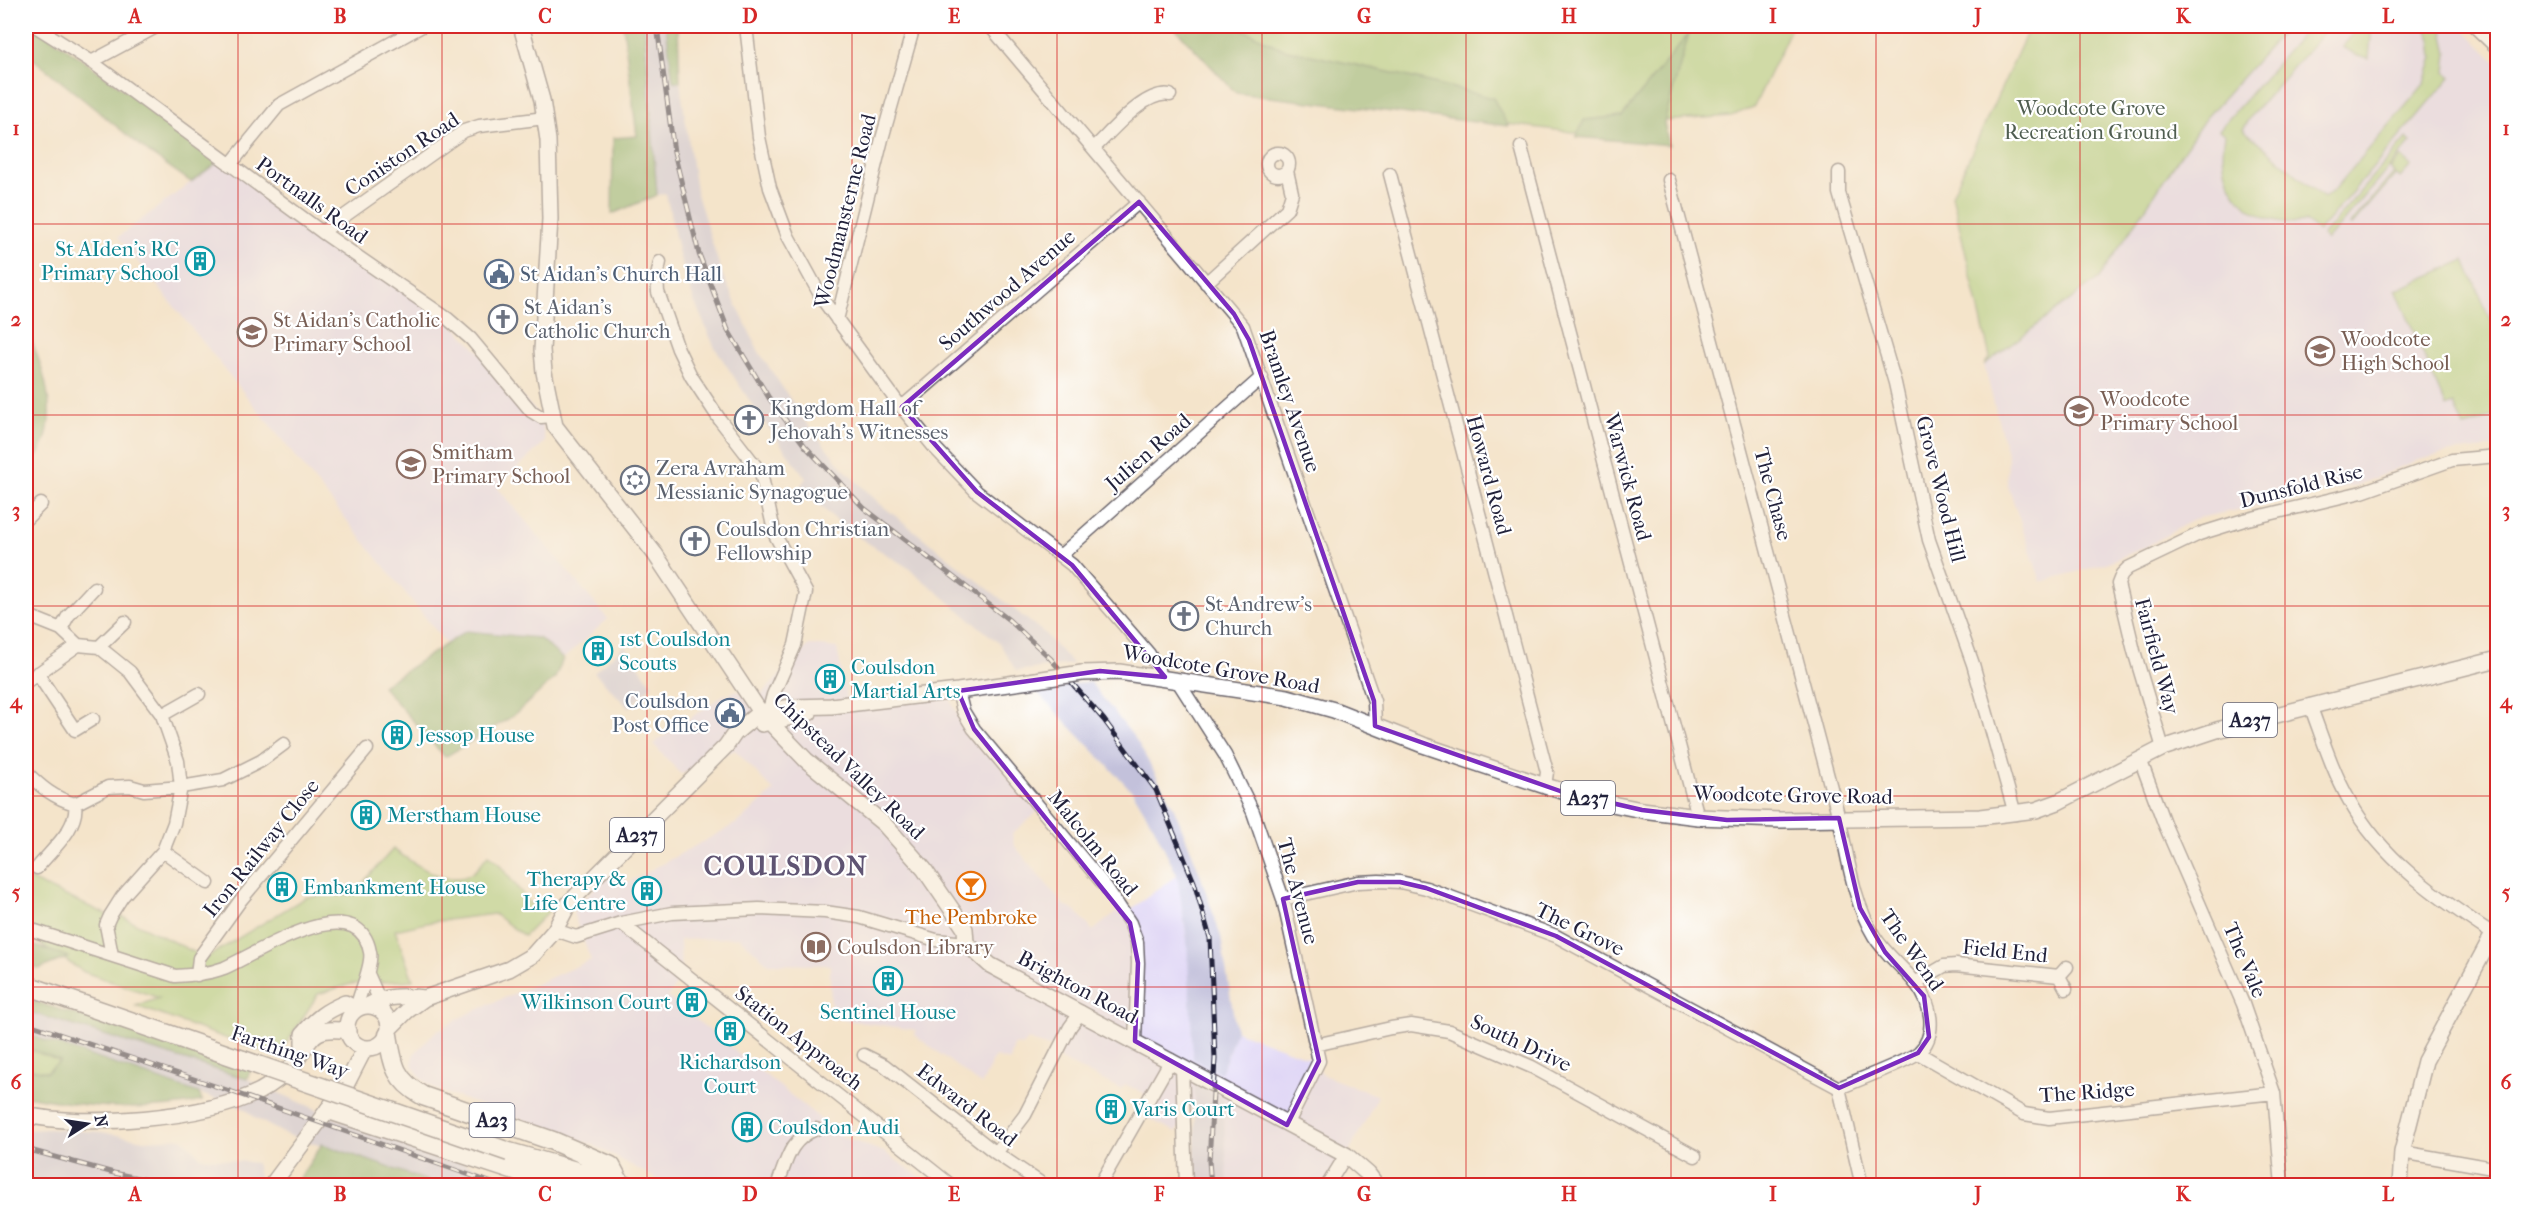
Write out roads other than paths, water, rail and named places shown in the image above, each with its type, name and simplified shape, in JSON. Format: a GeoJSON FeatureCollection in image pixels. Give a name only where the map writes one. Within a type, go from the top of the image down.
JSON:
{"type":"FeatureCollection","features":[{"type":"Feature","properties":{"kind":"highway","name":"Farthing Way"},"geometry":{"type":"LineString","coordinates":[[26,985],[509,1152],[624,1184]]}},
{"type":"Feature","properties":{"kind":"highway","name":"A23"},"geometry":{"type":"LineString","coordinates":[[388,1026],[395,1069],[399,1078],[410,1089],[423,1096],[553,1141],[610,1166],[624,1184]]}},
{"type":"Feature","properties":{"kind":"highway","name":"A23"},"geometry":{"type":"LineString","coordinates":[[329,1110],[539,1179],[570,1185]]}},
{"type":"Feature","properties":{"kind":"highway","name":"Farthing Way"},"geometry":{"type":"LineString","coordinates":[[540,1162],[583,1185]]}},
{"type":"Feature","properties":{"kind":"main road","name":"Chipstead Valley Road"},"geometry":{"type":"LineString","coordinates":[[521,26],[538,82],[545,118],[550,166],[550,219],[543,350],[544,372],[552,416],[559,435],[655,554],[750,698],[768,710],[792,747],[868,810],[909,852],[960,921],[965,929],[966,943]]}},
{"type":"Feature","properties":{"kind":"main road","name":"Woodcote Grove Road"},"geometry":{"type":"LineString","coordinates":[[768,710],[831,706],[1082,673],[1119,672],[1159,676],[1287,697],[1334,710],[1423,745],[1545,786],[1609,803],[1698,817],[1780,820],[1980,818],[2014,814],[2058,802],[2163,748],[2217,730],[2498,660]]}},
{"type":"Feature","properties":{"kind":"main road","name":"Woodcote Grove Road"},"geometry":{"type":"LineString","coordinates":[[768,710],[807,714],[831,706]]}},
{"type":"Feature","properties":{"kind":"main road","name":"A237"},"geometry":{"type":"LineString","coordinates":[[388,1026],[425,998],[509,969],[533,955],[555,930],[569,903],[726,746],[768,710]]}},
{"type":"Feature","properties":{"kind":"main road"},"geometry":{"type":"LineString","coordinates":[[792,747],[791,730],[797,720],[807,714]]}},
{"type":"Feature","properties":{"kind":"main road"},"geometry":{"type":"LineString","coordinates":[[2400,1185],[2402,1152],[2426,1061],[2495,930]]}},
{"type":"Feature","properties":{"kind":"main road","name":"Brighton Road"},"geometry":{"type":"LineString","coordinates":[[966,943],[990,965],[1346,1155],[1374,1185]]}},
{"type":"Feature","properties":{"kind":"main road","name":"A237"},"geometry":{"type":"LineString","coordinates":[[303,1047],[303,1034],[317,1017],[345,1004],[368,1004],[405,996],[425,998]]}},
{"type":"Feature","properties":{"kind":"main road"},"geometry":{"type":"LineString","coordinates":[[368,1004],[382,1010],[388,1026],[376,1047],[364,1048],[354,1042],[348,1031],[348,1019],[368,1004]]}},
{"type":"Feature","properties":{"kind":"main road","name":"A237"},"geometry":{"type":"LineString","coordinates":[[26,1115],[98,1120],[165,1116],[214,1106],[257,1092],[274,1083],[291,1067],[303,1047],[325,1029],[348,1031]]}},
{"type":"Feature","properties":{"kind":"main road"},"geometry":{"type":"LineString","coordinates":[[271,1185],[346,1086],[364,1048]]}},
{"type":"Feature","properties":{"kind":"street","name":"Portnalls Road"},"geometry":{"type":"LineString","coordinates":[[35,26],[91,62],[322,232],[455,324],[471,339],[531,411],[541,417],[552,416]]}},
{"type":"Feature","properties":{"kind":"street"},"geometry":{"type":"LineString","coordinates":[[91,62],[158,26]]}},
{"type":"Feature","properties":{"kind":"street"},"geometry":{"type":"LineString","coordinates":[[230,165],[279,105],[422,26]]}},
{"type":"Feature","properties":{"kind":"street"},"geometry":{"type":"LineString","coordinates":[[746,26],[759,136],[770,188],[795,250],[837,320]]}},
{"type":"Feature","properties":{"kind":"street","name":"Woodmansterne Road"},"geometry":{"type":"LineString","coordinates":[[914,26],[882,139],[837,320],[902,407],[977,492],[1060,556],[1087,581],[1149,654],[1158,669],[1159,676]]}},
{"type":"Feature","properties":{"kind":"street","name":"Bramley Avenue"},"geometry":{"type":"LineString","coordinates":[[990,26],[1243,326],[1374,701],[1375,726]]}},
{"type":"Feature","properties":{"kind":"street"},"geometry":{"type":"LineString","coordinates":[[2474,26],[2498,50]]}},
{"type":"Feature","properties":{"kind":"street"},"geometry":{"type":"LineString","coordinates":[[1094,147],[1146,100],[1158,94],[1170,95]]}},
{"type":"Feature","properties":{"kind":"street","name":"Coniston Road"},"geometry":{"type":"LineString","coordinates":[[322,232],[464,131],[479,126],[545,118]]}},
{"type":"Feature","properties":{"kind":"street","name":"Warwick Road"},"geometry":{"type":"LineString","coordinates":[[1521,147],[1698,817]]}},
{"type":"Feature","properties":{"kind":"street"},"geometry":{"type":"LineString","coordinates":[[1206,283],[1287,209],[1292,193],[1287,171]]}},
{"type":"Feature","properties":{"kind":"street","name":"Grove Wood Hill"},"geometry":{"type":"LineString","coordinates":[[1839,172],[1839,193],[1895,383],[1929,540],[1973,664],[2014,814]]}},
{"type":"Feature","properties":{"kind":"street","name":"Howard Road"},"geometry":{"type":"LineString","coordinates":[[1390,174],[1547,772],[1545,786]]}},
{"type":"Feature","properties":{"kind":"street","name":"The Chase"},"geometry":{"type":"LineString","coordinates":[[1669,180],[1839,818]]}},
{"type":"Feature","properties":{"kind":"street","name":"Southwood Avenue"},"geometry":{"type":"LineString","coordinates":[[902,407],[1139,202]]}},
{"type":"Feature","properties":{"kind":"street"},"geometry":{"type":"LineString","coordinates":[[660,262],[657,277],[658,292],[678,349],[691,376],[720,420],[761,473],[775,535],[806,592],[795,645],[768,710]]}},
{"type":"Feature","properties":{"kind":"street","name":"Julien Road"},"geometry":{"type":"LineString","coordinates":[[1060,556],[1262,378]]}},
{"type":"Feature","properties":{"kind":"street","name":"Dunsfold Rise"},"geometry":{"type":"LineString","coordinates":[[2122,574],[2128,568],[2199,534],[2244,520],[2362,492],[2452,460],[2498,456]]}},
{"type":"Feature","properties":{"kind":"street"},"geometry":{"type":"LineString","coordinates":[[26,519],[41,504]]}},
{"type":"Feature","properties":{"kind":"street","name":"Fairfield Way"},"geometry":{"type":"LineString","coordinates":[[2122,574],[2118,584],[2133,651],[2163,748]]}},
{"type":"Feature","properties":{"kind":"street"},"geometry":{"type":"LineString","coordinates":[[61,629],[68,616],[94,588]]}},
{"type":"Feature","properties":{"kind":"street"},"geometry":{"type":"LineString","coordinates":[[26,615],[61,629],[78,645],[99,647],[130,672],[162,715],[178,761],[181,787],[174,823],[163,851],[122,897],[110,916],[106,925],[112,955]]}},
{"type":"Feature","properties":{"kind":"street"},"geometry":{"type":"LineString","coordinates":[[99,647],[125,622]]}},
{"type":"Feature","properties":{"kind":"street"},"geometry":{"type":"LineString","coordinates":[[26,682],[78,645]]}},
{"type":"Feature","properties":{"kind":"street"},"geometry":{"type":"LineString","coordinates":[[37,673],[75,730],[93,719]]}},
{"type":"Feature","properties":{"kind":"street","name":"The Avenue"},"geometry":{"type":"LineString","coordinates":[[1177,680],[1225,756],[1243,792],[1264,840],[1283,899],[1319,1065],[1287,1125]]}},
{"type":"Feature","properties":{"kind":"street","name":"Malcolm Road"},"geometry":{"type":"LineString","coordinates":[[958,691],[963,711],[974,729],[1106,887],[1130,923],[1137,942],[1138,963],[1135,1041]]}},
{"type":"Feature","properties":{"kind":"street"},"geometry":{"type":"LineString","coordinates":[[162,715],[199,694]]}},
{"type":"Feature","properties":{"kind":"street"},"geometry":{"type":"LineString","coordinates":[[2310,705],[2332,765],[2350,802],[2376,837],[2411,877],[2447,904],[2495,930]]}},
{"type":"Feature","properties":{"kind":"street"},"geometry":{"type":"LineString","coordinates":[[26,772],[50,794],[75,804],[108,787],[130,786],[144,790],[223,780],[261,761],[284,744]]}},
{"type":"Feature","properties":{"kind":"street","name":"Iron Railway Close"},"geometry":{"type":"LineString","coordinates":[[198,975],[199,958],[240,901],[367,749]]}},
{"type":"Feature","properties":{"kind":"street","name":"The Vale"},"geometry":{"type":"LineString","coordinates":[[2140,759],[2164,823],[2243,1004],[2274,1093],[2282,1185]]}},
{"type":"Feature","properties":{"kind":"street"},"geometry":{"type":"LineString","coordinates":[[37,868],[73,824],[77,814],[75,804]]}},
{"type":"Feature","properties":{"kind":"street","name":"The Wend"},"geometry":{"type":"LineString","coordinates":[[1839,818],[1860,908],[1885,952],[1916,983],[1930,1013],[1929,1037],[1918,1053]]}},
{"type":"Feature","properties":{"kind":"street"},"geometry":{"type":"LineString","coordinates":[[163,851],[208,883]]}},
{"type":"Feature","properties":{"kind":"street","name":"The Grove"},"geometry":{"type":"LineString","coordinates":[[1283,899],[1358,882],[1379,881],[1400,882],[1448,895],[1556,936],[1839,1088]]}},
{"type":"Feature","properties":{"kind":"street"},"geometry":{"type":"LineString","coordinates":[[555,930],[576,937],[621,923],[697,911],[738,909],[813,911],[859,917],[936,940],[966,943]]}},
{"type":"Feature","properties":{"kind":"street","name":"Station Approach"},"geometry":{"type":"LineString","coordinates":[[621,923],[952,1185]]}},
{"type":"Feature","properties":{"kind":"street"},"geometry":{"type":"LineString","coordinates":[[26,928],[168,975],[198,975],[224,968],[292,933],[327,924],[346,924],[356,929],[366,940],[371,954],[368,1004]]}},
{"type":"Feature","properties":{"kind":"street","name":"Field End"},"geometry":{"type":"LineString","coordinates":[[1916,983],[1944,966],[1956,965],[2063,971],[2066,989]]}},
{"type":"Feature","properties":{"kind":"street"},"geometry":{"type":"LineString","coordinates":[[368,974],[361,988],[368,1004]]}},
{"type":"Feature","properties":{"kind":"street"},"geometry":{"type":"LineString","coordinates":[[996,1153],[1025,1115],[1070,1027],[1081,1012]]}},
{"type":"Feature","properties":{"kind":"street","name":"South Drive"},"geometry":{"type":"LineString","coordinates":[[1315,1045],[1401,1026],[1431,1027],[1449,1031],[1532,1067],[1695,1156]]}},
{"type":"Feature","properties":{"kind":"street"},"geometry":{"type":"LineString","coordinates":[[1862,1185],[1839,1088],[1918,1053]]}},
{"type":"Feature","properties":{"kind":"street","name":"The Ridge"},"geometry":{"type":"LineString","coordinates":[[1918,1053],[2024,1114],[2049,1118],[2274,1093]]}},
{"type":"Feature","properties":{"kind":"street","name":"Edward Road"},"geometry":{"type":"LineString","coordinates":[[864,1055],[884,1065],[996,1153],[1045,1185]]}},
{"type":"Feature","properties":{"kind":"street"},"geometry":{"type":"LineString","coordinates":[[1099,1185],[1177,1063]]}},
{"type":"Feature","properties":{"kind":"street"},"geometry":{"type":"LineString","coordinates":[[1177,1063],[1186,1185]]}},
{"type":"Feature","properties":{"kind":"street"},"geometry":{"type":"LineString","coordinates":[[777,1185],[799,1137],[816,1129]]}},
{"type":"Feature","properties":{"kind":"street"},"geometry":{"type":"LineString","coordinates":[[2402,1152],[2498,1169]]}},
{"type":"Feature","properties":{"kind":"street"},"geometry":{"type":"LineString","coordinates":[[1327,1185],[1346,1155]]}},
{"type":"Feature","properties":{"kind":"railway"},"geometry":{"type":"LineString","coordinates":[[657,26],[674,152],[699,254],[728,330],[769,398],[805,446],[864,508],[1009,620],[1050,658],[1104,720],[1156,790],[1194,882],[1210,938],[1215,1059],[1209,1161],[1211,1186]]}},
{"type":"Feature","properties":{"kind":"railway"},"geometry":{"type":"LineString","coordinates":[[26,1023],[221,1088],[501,1186]]}},
{"type":"Feature","properties":{"kind":"railway"},"geometry":{"type":"LineString","coordinates":[[26,1149],[114,1173],[176,1186]]}},
{"type":"Feature","properties":{"kind":"place","name":"St AIden's RC Primary School"},"geometry":{"type":"Point","coordinates":[200,261]}},
{"type":"Feature","properties":{"kind":"place","name":"St Aidan's Church Hall"},"geometry":{"type":"Point","coordinates":[499,274]}},
{"type":"Feature","properties":{"kind":"place","name":"St Aidan's Catholic Church"},"geometry":{"type":"Point","coordinates":[503,319]}},
{"type":"Feature","properties":{"kind":"place","name":"St Aidan's Catholic Primary School"},"geometry":{"type":"Point","coordinates":[252,332]}},
{"type":"Feature","properties":{"kind":"place","name":"Woodcote High School"},"geometry":{"type":"Point","coordinates":[2320,351]}},
{"type":"Feature","properties":{"kind":"place","name":"Woodcote Primary School"},"geometry":{"type":"Point","coordinates":[2079,411]}},
{"type":"Feature","properties":{"kind":"place","name":"Kingdom Hall of Jehovah's Witnesses"},"geometry":{"type":"Point","coordinates":[749,420]}},
{"type":"Feature","properties":{"kind":"place","name":"Smitham Primary School"},"geometry":{"type":"Point","coordinates":[411,464]}},
{"type":"Feature","properties":{"kind":"place","name":"Zera Avraham Messianic Synagogue"},"geometry":{"type":"Point","coordinates":[635,480]}},
{"type":"Feature","properties":{"kind":"place","name":"Coulsdon Christian Fellowship"},"geometry":{"type":"Point","coordinates":[695,541]}},
{"type":"Feature","properties":{"kind":"place","name":"St Andrew's Church"},"geometry":{"type":"Point","coordinates":[1184,616]}},
{"type":"Feature","properties":{"kind":"place","name":"1st Coulsdon Scouts"},"geometry":{"type":"Point","coordinates":[598,651]}},
{"type":"Feature","properties":{"kind":"place","name":"Coulsdon Martial Arts"},"geometry":{"type":"Point","coordinates":[830,679]}},
{"type":"Feature","properties":{"kind":"place","name":"Coulsdon Post Office"},"geometry":{"type":"Point","coordinates":[730,713]}},
{"type":"Feature","properties":{"kind":"place","name":"Jessop House"},"geometry":{"type":"Point","coordinates":[397,735]}},
{"type":"Feature","properties":{"kind":"place","name":"Merstham House"},"geometry":{"type":"Point","coordinates":[366,815]}},
{"type":"Feature","properties":{"kind":"place","name":"The Pembroke"},"geometry":{"type":"Point","coordinates":[971,886]}},
{"type":"Feature","properties":{"kind":"place","name":"Embankment House"},"geometry":{"type":"Point","coordinates":[282,887]}},
{"type":"Feature","properties":{"kind":"place","name":"Therapy & Life Centre"},"geometry":{"type":"Point","coordinates":[647,891]}},
{"type":"Feature","properties":{"kind":"place","name":"Coulsdon Library"},"geometry":{"type":"Point","coordinates":[816,947]}},
{"type":"Feature","properties":{"kind":"place","name":"Sentinel House"},"geometry":{"type":"Point","coordinates":[888,981]}},
{"type":"Feature","properties":{"kind":"place","name":"Wilkinson Court"},"geometry":{"type":"Point","coordinates":[692,1002]}},
{"type":"Feature","properties":{"kind":"place","name":"Richardson Court"},"geometry":{"type":"Point","coordinates":[730,1031]}},
{"type":"Feature","properties":{"kind":"place","name":"Varis Court"},"geometry":{"type":"Point","coordinates":[1111,1109]}},
{"type":"Feature","properties":{"kind":"place","name":"Coulsdon Audi"},"geometry":{"type":"Point","coordinates":[747,1127]}},
{"type":"Feature","properties":{"kind":"district","name":"COULSDON"},"geometry":{"type":"Point","coordinates":[786,866]}},
{"type":"Feature","properties":{"kind":"park label","name":"Woodcote Grove Recreation Ground"},"geometry":{"type":"Point","coordinates":[2091,120]}}]}
